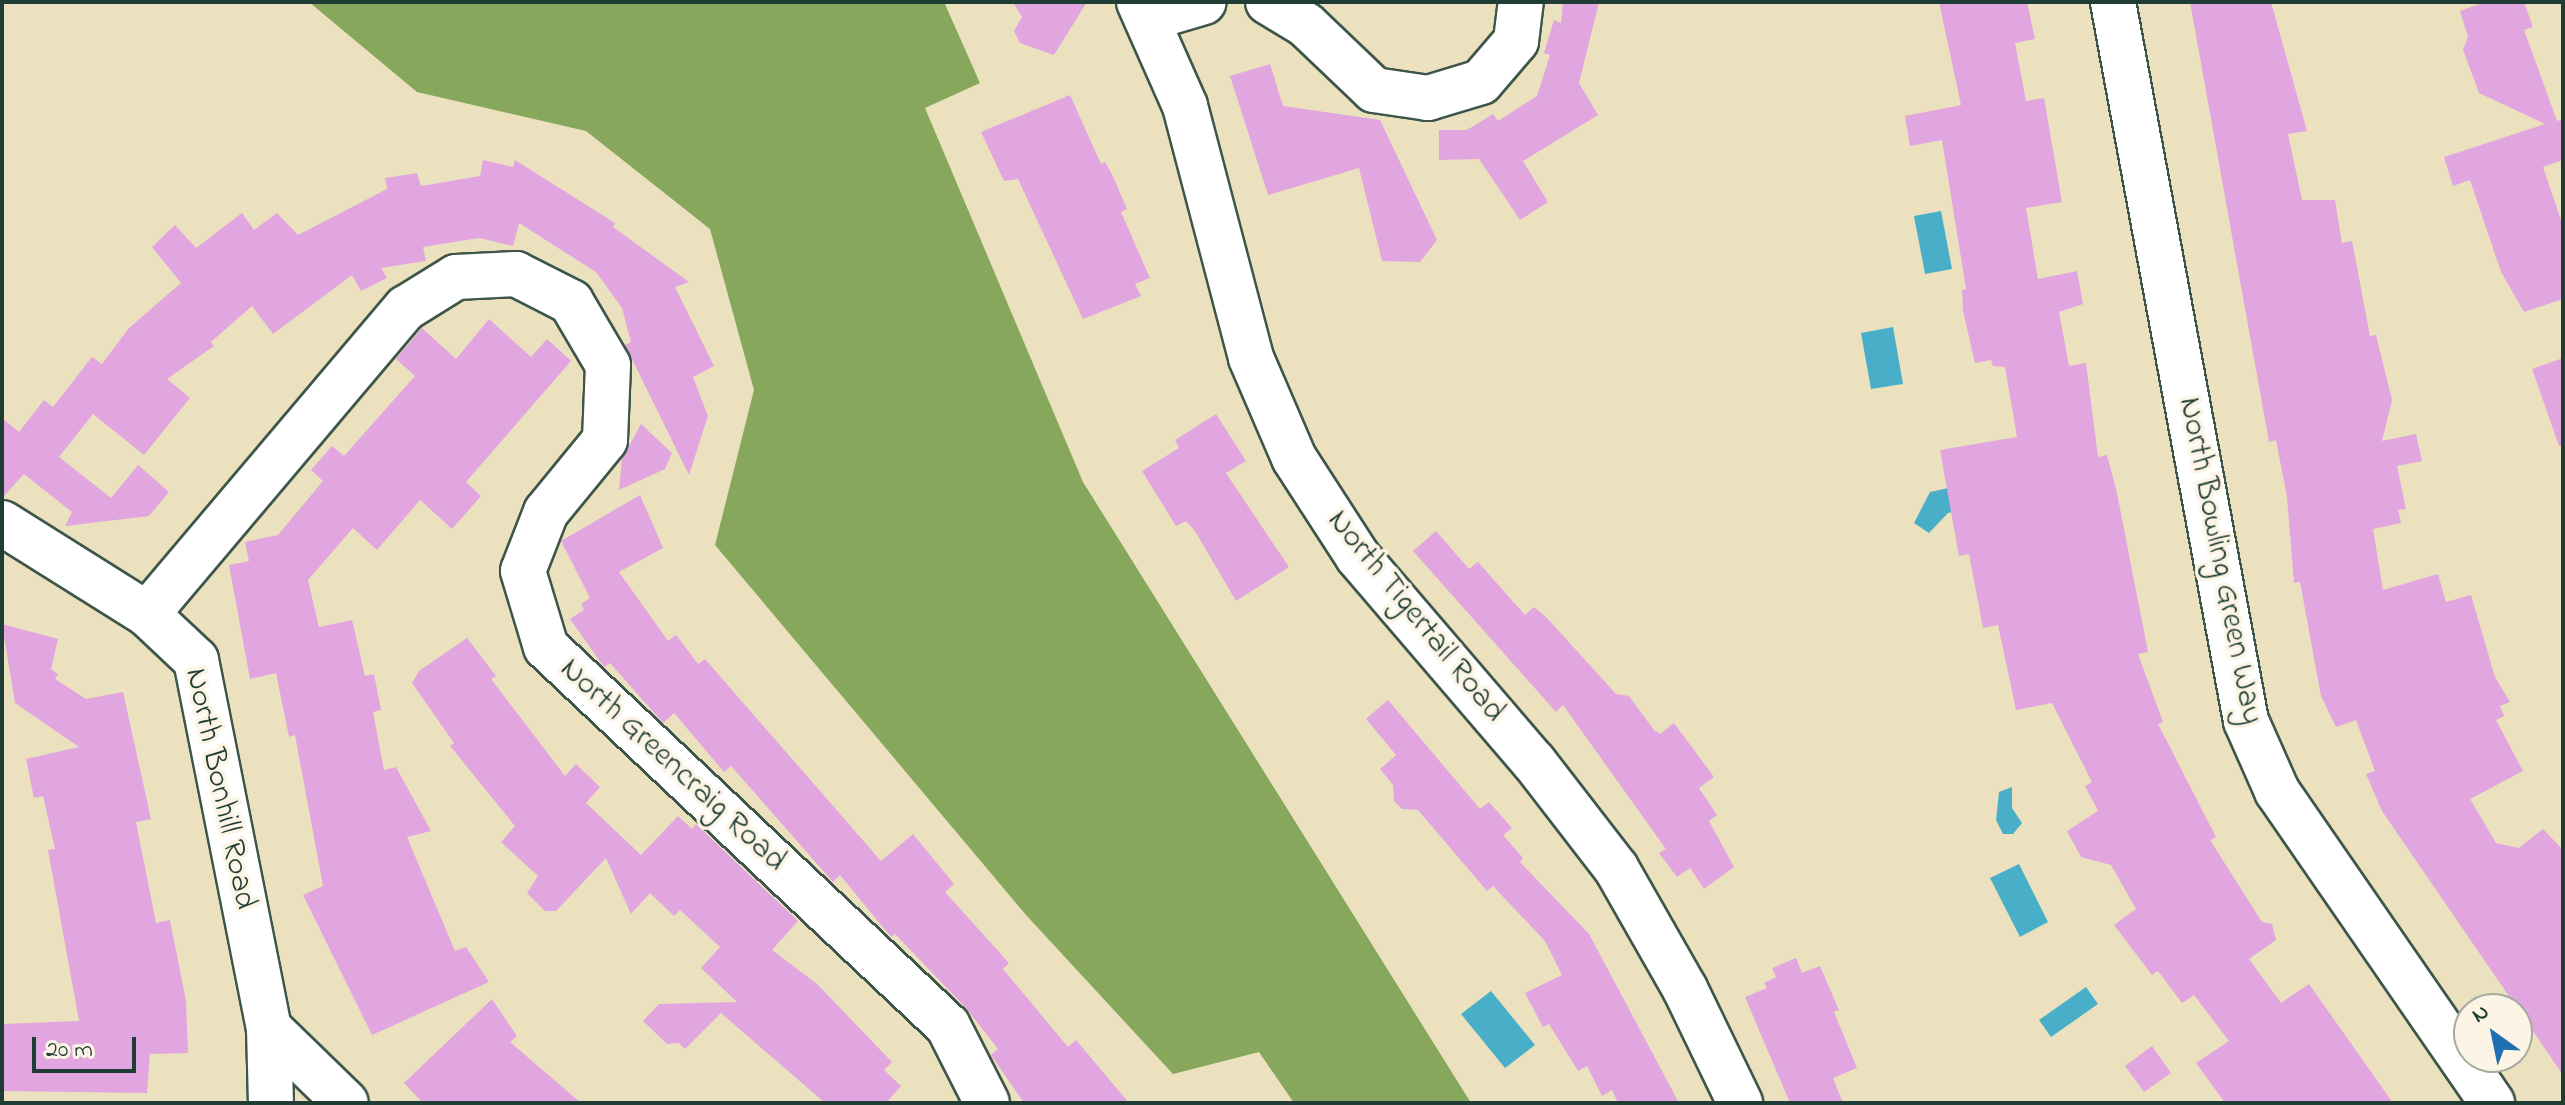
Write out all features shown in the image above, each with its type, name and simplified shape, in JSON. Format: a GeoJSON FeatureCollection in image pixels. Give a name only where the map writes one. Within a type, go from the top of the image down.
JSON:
{"type":"FeatureCollection","features":[{"type":"Feature","properties":{"kind":"street"},"geometry":{"type":"LineString","coordinates":[[1143,10],[1204,2]]}},
{"type":"Feature","properties":{"kind":"street"},"geometry":{"type":"LineString","coordinates":[[1268,2],[1306,25],[1374,90],[1428,98],[1481,82],[1516,41],[1521,2]]}},
{"type":"Feature","properties":{"kind":"street","name":"North Bowling Green Way"},"geometry":{"type":"LineString","coordinates":[[2113,2],[2246,721],[2277,791],[2492,1103]]}},
{"type":"Feature","properties":{"kind":"street","name":"North Tigertail Road"},"geometry":{"type":"LineString","coordinates":[[1143,10],[1185,106],[1251,358],[1294,458],[1358,557],[1534,762],[1616,868],[1685,989],[1740,1103]]}},
{"type":"Feature","properties":{"kind":"street","name":"North Greencraig Road"},"geometry":{"type":"LineString","coordinates":[[147,614],[406,308],[456,277],[516,274],[571,302],[608,365],[605,440],[546,512],[523,571],[546,647],[948,1026],[987,1103]]}},
{"type":"Feature","properties":{"kind":"street","name":"North Bonhill Road"},"geometry":{"type":"LineString","coordinates":[[2,523],[147,614],[196,660],[269,1028],[271,1103]]}},
{"type":"Feature","properties":{"kind":"street"},"geometry":{"type":"LineString","coordinates":[[269,1028],[346,1103]]}},
{"type":"Feature","properties":{"kind":"green space"},"geometry":{"type":"Polygon","coordinates":[[[309,2],[944,2],[980,83],[925,108],[1083,482],[1471,1103],[1294,1103],[1259,1052],[1173,1074],[1026,915],[715,545],[754,390],[710,229],[586,131],[417,92],[309,2]]]}},
{"type":"Feature","properties":{"kind":"water"},"geometry":{"type":"Polygon","coordinates":[[[1941,211],[1952,269],[1925,274],[1914,216],[1941,211]]]}},
{"type":"Feature","properties":{"kind":"water"},"geometry":{"type":"Polygon","coordinates":[[[1893,327],[1903,384],[1871,389],[1861,333],[1893,327]]]}},
{"type":"Feature","properties":{"kind":"water"},"geometry":{"type":"Polygon","coordinates":[[[1958,486],[1963,510],[1948,513],[1929,533],[1914,523],[1930,492],[1958,486]]]}},
{"type":"Feature","properties":{"kind":"water"},"geometry":{"type":"Polygon","coordinates":[[[2012,787],[2012,808],[2022,823],[2013,834],[2003,834],[1996,820],[1999,792],[2012,787]]]}},
{"type":"Feature","properties":{"kind":"water"},"geometry":{"type":"Polygon","coordinates":[[[2019,864],[2048,922],[2020,937],[1990,878],[2019,864]]]}},
{"type":"Feature","properties":{"kind":"water"},"geometry":{"type":"Polygon","coordinates":[[[2086,987],[2098,1004],[2051,1037],[2039,1020],[2086,987]]]}},
{"type":"Feature","properties":{"kind":"water"},"geometry":{"type":"Polygon","coordinates":[[[1491,991],[1535,1045],[1505,1068],[1461,1014],[1491,991]]]}},
{"type":"Feature","properties":{"kind":"building"},"geometry":{"type":"Polygon","coordinates":[[[1013,2],[1087,2],[1054,55],[1020,43],[1014,31],[1022,17],[1013,2]]]}},
{"type":"Feature","properties":{"kind":"building"},"geometry":{"type":"Polygon","coordinates":[[[1563,2],[1599,2],[1579,83],[1598,115],[1523,161],[1548,202],[1520,220],[1479,159],[1439,160],[1439,130],[1467,130],[1493,114],[1498,121],[1537,96],[1550,55],[1544,53],[1554,20],[1561,23],[1563,2]]]}},
{"type":"Feature","properties":{"kind":"building"},"geometry":{"type":"Polygon","coordinates":[[[1939,2],[2027,2],[2035,39],[2015,43],[2026,101],[2044,98],[2062,202],[2026,208],[2038,279],[2077,271],[2083,304],[2059,312],[2069,366],[2086,363],[2098,457],[2107,455],[2117,493],[2148,652],[2138,654],[2163,722],[2158,724],[2216,837],[2210,840],[2262,922],[2272,924],[2276,940],[2249,959],[2281,1003],[2309,984],[2393,1103],[2225,1103],[2196,1063],[2229,1041],[2194,995],[2182,1003],[2158,971],[2152,975],[2114,925],[2136,909],[2111,865],[2081,857],[2067,831],[2098,811],[2085,786],[2092,782],[2052,703],[2016,710],[1998,625],[1983,628],[1969,554],[1959,556],[1940,450],[2017,437],[2005,367],[1993,366],[1991,360],[1975,363],[1963,311],[1962,290],[1966,289],[1942,140],[1910,146],[1905,116],[1961,105],[1939,2]]]}},
{"type":"Feature","properties":{"kind":"building"},"geometry":{"type":"Polygon","coordinates":[[[2190,2],[2271,2],[2307,131],[2288,134],[2302,200],[2335,200],[2342,243],[2352,241],[2370,336],[2376,335],[2392,400],[2382,441],[2416,434],[2422,461],[2397,466],[2406,509],[2398,510],[2401,523],[2373,529],[2383,590],[2438,574],[2446,602],[2471,595],[2495,677],[2510,702],[2500,706],[2504,716],[2496,720],[2523,771],[2470,799],[2496,843],[2519,848],[2543,829],[2563,850],[2563,1075],[2533,1031],[2533,993],[2507,993],[2382,811],[2366,774],[2375,771],[2356,720],[2336,727],[2321,696],[2300,582],[2294,583],[2287,497],[2276,440],[2269,442],[2190,2]]]}},
{"type":"Feature","properties":{"kind":"building"},"geometry":{"type":"Polygon","coordinates":[[[2485,2],[2524,2],[2533,27],[2524,30],[2557,121],[2563,119],[2563,160],[2543,167],[2563,226],[2563,299],[2524,312],[2501,272],[2470,180],[2453,186],[2444,157],[2545,124],[2479,93],[2463,50],[2468,37],[2460,11],[2485,2]]]}},
{"type":"Feature","properties":{"kind":"building"},"geometry":{"type":"Polygon","coordinates":[[[1270,64],[1283,106],[1380,120],[1437,240],[1420,262],[1382,261],[1359,168],[1268,195],[1230,76],[1270,64]]]}},
{"type":"Feature","properties":{"kind":"building"},"geometry":{"type":"Polygon","coordinates":[[[1070,95],[1101,164],[1105,162],[1112,174],[1127,209],[1121,212],[1150,278],[1135,284],[1141,296],[1083,319],[1018,179],[1004,181],[981,132],[1070,95]]]}},
{"type":"Feature","properties":{"kind":"building"},"geometry":{"type":"Polygon","coordinates":[[[483,160],[513,167],[515,160],[615,223],[613,227],[689,282],[675,287],[714,366],[693,377],[708,416],[689,475],[625,345],[631,342],[622,308],[596,272],[519,223],[513,246],[479,238],[423,247],[426,261],[381,268],[387,278],[361,291],[352,275],[273,334],[252,306],[211,342],[214,346],[167,379],[190,398],[144,455],[93,414],[59,457],[111,498],[138,465],[169,492],[149,516],[65,526],[72,512],[24,474],[2,498],[2,418],[19,432],[44,400],[53,407],[92,357],[102,364],[129,328],[181,283],[152,247],[175,225],[196,248],[242,213],[254,230],[277,213],[298,235],[387,189],[385,178],[417,173],[421,186],[480,176],[483,160]]]}},
{"type":"Feature","properties":{"kind":"building"},"geometry":{"type":"Polygon","coordinates":[[[489,319],[531,357],[547,339],[571,361],[466,482],[481,496],[452,529],[420,500],[377,550],[353,528],[308,580],[319,627],[352,620],[365,676],[374,674],[381,710],[373,712],[384,770],[396,767],[431,831],[407,837],[455,951],[466,947],[489,982],[372,1035],[303,895],[323,886],[295,735],[289,737],[276,673],[250,679],[229,565],[249,561],[245,542],[278,535],[323,481],[311,470],[332,446],[344,456],[415,376],[396,359],[422,328],[456,359],[489,319]]]}},
{"type":"Feature","properties":{"kind":"building"},"geometry":{"type":"Polygon","coordinates":[[[2563,358],[2563,446],[2559,446],[2532,369],[2563,358]]]}},
{"type":"Feature","properties":{"kind":"building"},"geometry":{"type":"Polygon","coordinates":[[[1216,414],[1246,461],[1226,473],[1289,567],[1236,601],[1195,531],[1186,521],[1176,526],[1142,471],[1179,448],[1175,440],[1216,414]]]}},
{"type":"Feature","properties":{"kind":"building"},"geometry":{"type":"Polygon","coordinates":[[[641,424],[672,453],[665,469],[619,490],[622,459],[641,424]]]}},
{"type":"Feature","properties":{"kind":"building"},"geometry":{"type":"Polygon","coordinates":[[[640,495],[663,548],[619,572],[668,641],[676,635],[698,664],[705,659],[881,861],[913,834],[954,884],[945,892],[1009,963],[1003,969],[1068,1047],[1076,1040],[1129,1103],[1024,1103],[991,1055],[998,1049],[966,1008],[895,934],[891,937],[840,875],[833,882],[731,766],[724,772],[674,713],[663,723],[610,663],[604,667],[570,619],[584,610],[581,604],[590,598],[561,541],[640,495]]]}},
{"type":"Feature","properties":{"kind":"building"},"geometry":{"type":"Polygon","coordinates":[[[1436,531],[1469,569],[1478,562],[1525,615],[1534,607],[1547,618],[1616,694],[1629,696],[1654,730],[1660,734],[1674,723],[1714,777],[1699,788],[1717,815],[1709,821],[1734,867],[1704,889],[1690,868],[1677,877],[1659,853],[1666,849],[1563,705],[1556,712],[1413,551],[1436,531]]]}},
{"type":"Feature","properties":{"kind":"building"},"geometry":{"type":"Polygon","coordinates":[[[2,624],[58,639],[51,669],[58,674],[55,679],[86,699],[123,692],[151,819],[136,822],[156,923],[170,920],[186,1001],[188,1053],[150,1054],[147,1093],[2,1091],[2,1024],[79,1021],[48,850],[55,849],[43,796],[34,798],[26,759],[79,747],[15,703],[2,624]]]}},
{"type":"Feature","properties":{"kind":"building"},"geometry":{"type":"Polygon","coordinates":[[[467,638],[496,676],[491,679],[565,776],[576,764],[600,787],[586,803],[641,855],[678,816],[692,829],[696,824],[798,921],[772,950],[817,984],[892,1062],[884,1070],[901,1086],[886,1103],[825,1103],[721,1013],[685,1049],[679,1043],[667,1044],[643,1021],[659,1004],[737,1002],[701,968],[720,947],[680,910],[674,916],[650,893],[631,914],[606,858],[556,911],[545,911],[527,893],[538,876],[501,842],[515,826],[450,746],[454,743],[412,683],[419,671],[467,638]]]}},
{"type":"Feature","properties":{"kind":"building"},"geometry":{"type":"Polygon","coordinates":[[[1388,700],[1480,809],[1489,802],[1512,828],[1503,835],[1523,858],[1520,862],[1589,934],[1679,1103],[1618,1103],[1612,1090],[1602,1096],[1587,1066],[1578,1071],[1549,1024],[1543,1027],[1525,993],[1562,975],[1545,941],[1493,886],[1487,891],[1418,810],[1402,809],[1394,801],[1393,785],[1380,769],[1396,755],[1366,719],[1388,700]]]}},
{"type":"Feature","properties":{"kind":"building"},"geometry":{"type":"Polygon","coordinates":[[[1796,958],[1802,973],[1820,966],[1839,1010],[1834,1012],[1857,1068],[1833,1078],[1843,1103],[1790,1103],[1745,997],[1767,988],[1764,983],[1776,977],[1772,968],[1796,958]]]}},
{"type":"Feature","properties":{"kind":"building"},"geometry":{"type":"Polygon","coordinates":[[[492,999],[517,1036],[510,1042],[581,1103],[423,1103],[404,1083],[492,999]]]}},
{"type":"Feature","properties":{"kind":"building"},"geometry":{"type":"Polygon","coordinates":[[[2152,1046],[2171,1073],[2144,1092],[2125,1066],[2152,1046]]]}}]}
